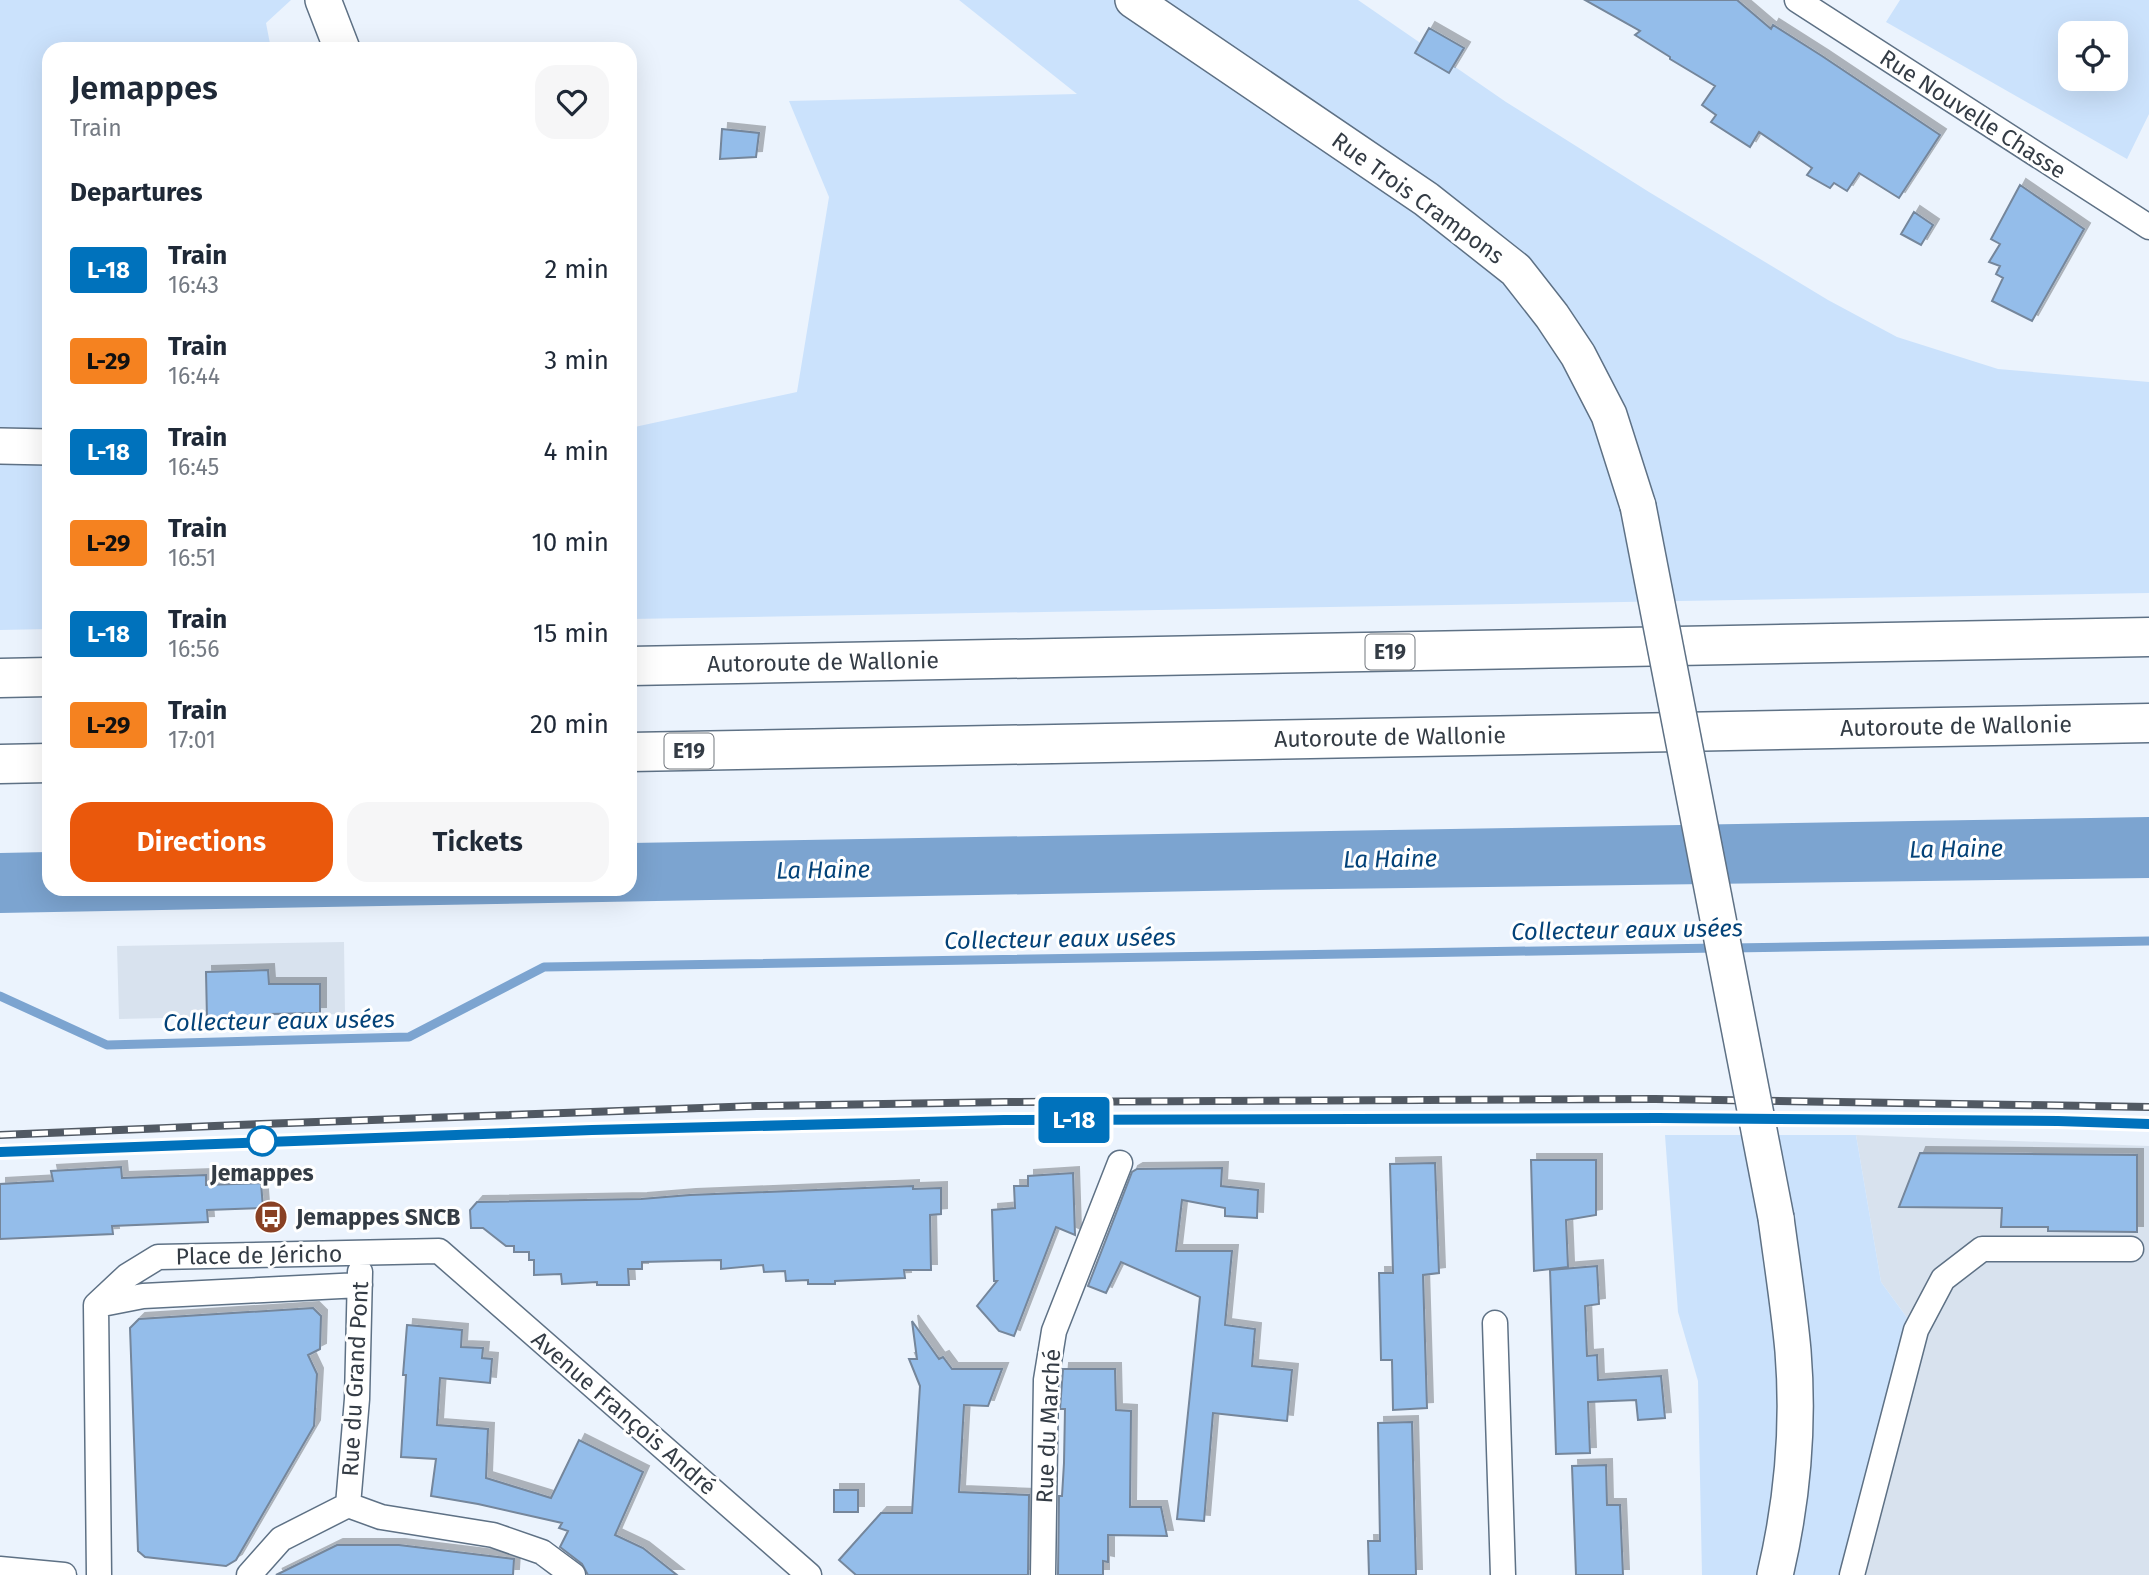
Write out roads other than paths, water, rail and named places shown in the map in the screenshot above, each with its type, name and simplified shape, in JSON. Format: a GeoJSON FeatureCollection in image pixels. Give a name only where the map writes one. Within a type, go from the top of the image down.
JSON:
{"type":"FeatureCollection","features":[{"type":"Feature","properties":{"kind":"highway","name":"Autoroute de Wallonie"},"geometry":{"type":"LineString","coordinates":[[637,666],[2149,637]]}},
{"type":"Feature","properties":{"kind":"highway"},"geometry":{"type":"LineString","coordinates":[[0,678],[42,677]]}},
{"type":"Feature","properties":{"kind":"highway","name":"Autoroute de Wallonie"},"geometry":{"type":"LineString","coordinates":[[637,752],[2149,723]]}},
{"type":"Feature","properties":{"kind":"highway"},"geometry":{"type":"LineString","coordinates":[[0,764],[42,763]]}},
{"type":"Feature","properties":{"kind":"street"},"geometry":{"type":"LineString","coordinates":[[323,0],[339,42]]}},
{"type":"Feature","properties":{"kind":"street","name":"Rue Trois Crampons"},"geometry":{"type":"LineString","coordinates":[[1133,0],[1426,199],[1516,270],[1578,355],[1609,415],[1638,506],[1776,1219],[1793,1353],[1795,1424],[1788,1494],[1775,1575]]}},
{"type":"Feature","properties":{"kind":"street","name":"Rue Nouvelle Chasse"},"geometry":{"type":"LineString","coordinates":[[1797,0],[2149,227]]}},
{"type":"Feature","properties":{"kind":"street"},"geometry":{"type":"LineString","coordinates":[[0,446],[42,447]]}},
{"type":"Feature","properties":{"kind":"street","name":"Rue du Marché"},"geometry":{"type":"LineString","coordinates":[[1043,1575],[1046,1380],[1054,1331],[1120,1163]]}},
{"type":"Feature","properties":{"kind":"street"},"geometry":{"type":"LineString","coordinates":[[1852,1575],[1916,1330],[1943,1279],[1982,1249],[2131,1249]]}},
{"type":"Feature","properties":{"kind":"street","name":"Place de Jéricho"},"geometry":{"type":"LineString","coordinates":[[96,1305],[127,1276],[158,1257],[439,1251]]}},
{"type":"Feature","properties":{"kind":"street","name":"Avenue François André"},"geometry":{"type":"LineString","coordinates":[[439,1251],[809,1575]]}},
{"type":"Feature","properties":{"kind":"street","name":"Rue du Grand Pont"},"geometry":{"type":"LineString","coordinates":[[348,1505],[357,1399],[361,1253]]}},
{"type":"Feature","properties":{"kind":"street","name":"Place de Jéricho"},"geometry":{"type":"LineString","coordinates":[[96,1305],[143,1296],[360,1285]]}},
{"type":"Feature","properties":{"kind":"street"},"geometry":{"type":"LineString","coordinates":[[96,1305],[99,1575]]}},
{"type":"Feature","properties":{"kind":"street"},"geometry":{"type":"LineString","coordinates":[[1495,1323],[1503,1575]]}},
{"type":"Feature","properties":{"kind":"street","name":"Rue du Grand Pont"},"geometry":{"type":"LineString","coordinates":[[249,1575],[281,1539],[348,1505],[381,1517],[493,1535],[542,1552],[573,1575]]}},
{"type":"Feature","properties":{"kind":"street"},"geometry":{"type":"LineString","coordinates":[[0,1569],[64,1575]]}},
{"type":"Feature","properties":{"kind":"water","name":"La Haine"},"geometry":{"type":"Polygon","coordinates":[[[2149,817],[2149,878],[1257,890],[0,913],[0,853],[42,852],[42,896],[637,896],[637,843],[2149,817]]]}},
{"type":"Feature","properties":{"kind":"waterway","name":"Collecteur eaux usées"},"geometry":{"type":"LineString","coordinates":[[1731,948],[2149,941]]}},
{"type":"Feature","properties":{"kind":"waterway","name":"Collecteur eaux usées"},"geometry":{"type":"LineString","coordinates":[[0,996],[107,1045],[409,1037],[544,967],[1717,948]]}},
{"type":"Feature","properties":{"kind":"railway"},"geometry":{"type":"LineString","coordinates":[[0,1135],[757,1106],[1005,1102],[1655,1099],[2149,1107]]}},
{"type":"Feature","properties":{"kind":"railway"},"geometry":{"type":"LineString","coordinates":[[0,1152],[757,1125],[1004,1120],[1658,1118],[2149,1124]]}},
{"type":"Feature","properties":{"kind":"train","name":"L-18"},"geometry":{"type":"LineString","coordinates":[[0,1152],[592,1130],[1004,1120],[1658,1118],[2149,1124]]}},
{"type":"Feature","properties":{"kind":"place","name":"Jemappes"},"geometry":{"type":"Point","coordinates":[262,1141]}},
{"type":"Feature","properties":{"kind":"place","name":"Jemappes SNCB"},"geometry":{"type":"Point","coordinates":[271,1217]}}]}
